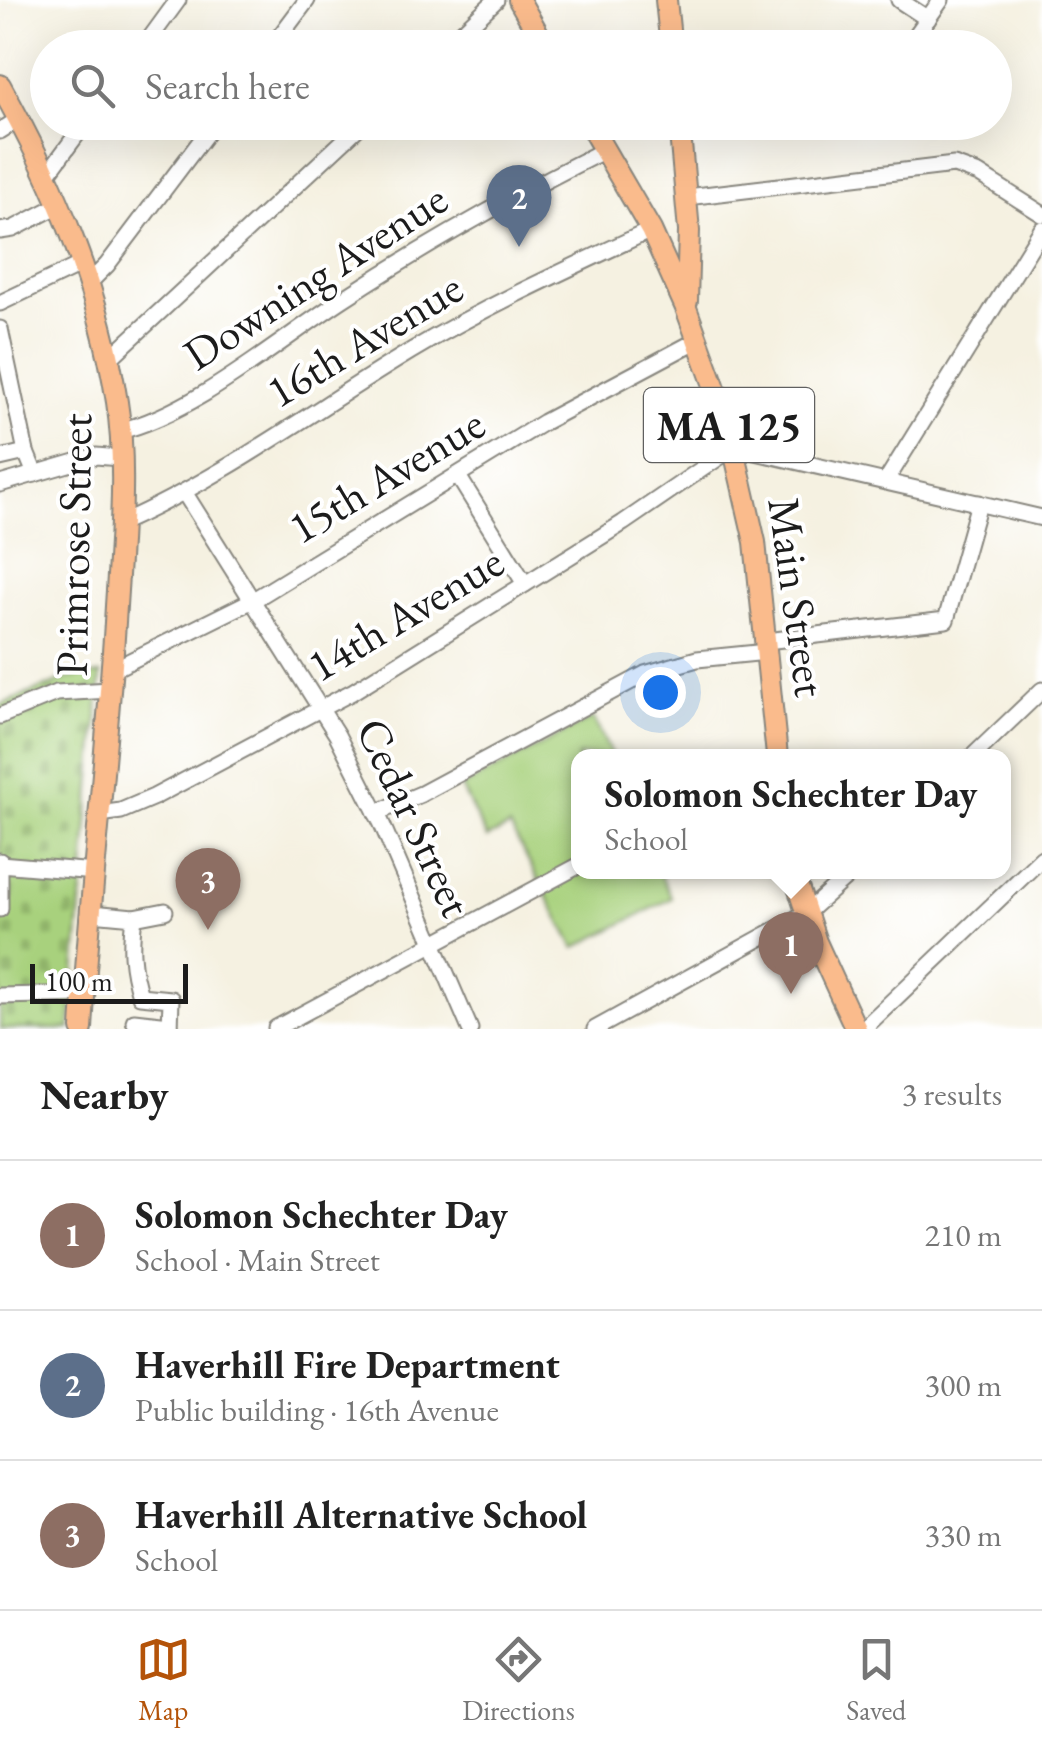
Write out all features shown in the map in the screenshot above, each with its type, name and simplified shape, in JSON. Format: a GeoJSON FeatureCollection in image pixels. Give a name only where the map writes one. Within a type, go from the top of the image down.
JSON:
{"type":"FeatureCollection","features":[{"type":"Feature","properties":{"kind":"main road"},"geometry":{"type":"LineString","coordinates":[[519,0],[536,30]]}},
{"type":"Feature","properties":{"kind":"main road"},"geometry":{"type":"LineString","coordinates":[[666,0],[669,30]]}},
{"type":"Feature","properties":{"kind":"main road","name":"Primrose Street"},"geometry":{"type":"LineString","coordinates":[[0,85],[88,272],[110,359],[119,431],[122,523],[82,1029]]}},
{"type":"Feature","properties":{"kind":"main road","name":"Main Street"},"geometry":{"type":"LineString","coordinates":[[597,140],[651,230],[686,308],[728,424],[755,542],[776,749]]}},
{"type":"Feature","properties":{"kind":"main road"},"geometry":{"type":"LineString","coordinates":[[681,140],[687,196],[686,308]]}},
{"type":"Feature","properties":{"kind":"main road"},"geometry":{"type":"LineString","coordinates":[[795,879],[837,992],[859,1029]]}},
{"type":"Feature","properties":{"kind":"street"},"geometry":{"type":"LineString","coordinates":[[156,30],[178,0]]}},
{"type":"Feature","properties":{"kind":"street"},"geometry":{"type":"LineString","coordinates":[[284,30],[307,0]]}},
{"type":"Feature","properties":{"kind":"street"},"geometry":{"type":"LineString","coordinates":[[464,30],[496,0]]}},
{"type":"Feature","properties":{"kind":"street"},"geometry":{"type":"LineString","coordinates":[[899,0],[928,19]]}},
{"type":"Feature","properties":{"kind":"street"},"geometry":{"type":"LineString","coordinates":[[920,30],[940,0]]}},
{"type":"Feature","properties":{"kind":"street"},"geometry":{"type":"LineString","coordinates":[[0,131],[19,119]]}},
{"type":"Feature","properties":{"kind":"street"},"geometry":{"type":"LineString","coordinates":[[46,176],[73,140]]}},
{"type":"Feature","properties":{"kind":"street"},"geometry":{"type":"LineString","coordinates":[[0,303],[107,265],[201,140]]}},
{"type":"Feature","properties":{"kind":"street"},"geometry":{"type":"LineString","coordinates":[[110,359],[345,140]]}},
{"type":"Feature","properties":{"kind":"street","name":"Downing Avenue"},"geometry":{"type":"LineString","coordinates":[[119,431],[150,424],[198,398],[434,242],[516,193],[603,151]]}},
{"type":"Feature","properties":{"kind":"street"},"geometry":{"type":"LineString","coordinates":[[687,196],[954,165],[979,174],[1042,214]]}},
{"type":"Feature","properties":{"kind":"street"},"geometry":{"type":"LineString","coordinates":[[0,231],[13,229],[59,205]]}},
{"type":"Feature","properties":{"kind":"street"},"geometry":{"type":"LineString","coordinates":[[886,481],[1042,229]]}},
{"type":"Feature","properties":{"kind":"street","name":"16th Avenue"},"geometry":{"type":"LineString","coordinates":[[122,523],[184,492],[485,309],[651,230]]}},
{"type":"Feature","properties":{"kind":"street"},"geometry":{"type":"LineString","coordinates":[[0,329],[26,452],[35,474]]}},
{"type":"Feature","properties":{"kind":"street","name":"15th Avenue"},"geometry":{"type":"LineString","coordinates":[[112,680],[252,601],[606,387],[696,341]]}},
{"type":"Feature","properties":{"kind":"street"},"geometry":{"type":"LineString","coordinates":[[734,447],[1042,518]]}},
{"type":"Feature","properties":{"kind":"street","name":"14th Avenue"},"geometry":{"type":"LineString","coordinates":[[100,814],[121,811],[154,797],[322,709],[624,523],[734,447]]}},
{"type":"Feature","properties":{"kind":"street"},"geometry":{"type":"LineString","coordinates":[[0,458],[26,452]]}},
{"type":"Feature","properties":{"kind":"street"},"geometry":{"type":"LineString","coordinates":[[0,484],[96,456],[120,458]]}},
{"type":"Feature","properties":{"kind":"street"},"geometry":{"type":"LineString","coordinates":[[458,476],[525,584]]}},
{"type":"Feature","properties":{"kind":"street","name":"Cedar Street"},"geometry":{"type":"LineString","coordinates":[[184,492],[322,709],[376,813],[470,1029]]}},
{"type":"Feature","properties":{"kind":"street"},"geometry":{"type":"LineString","coordinates":[[376,813],[421,794],[645,674],[766,646],[946,620],[979,503]]}},
{"type":"Feature","properties":{"kind":"street"},"geometry":{"type":"LineString","coordinates":[[0,716],[56,693],[112,680]]}},
{"type":"Feature","properties":{"kind":"street"},"geometry":{"type":"LineString","coordinates":[[980,749],[1042,690]]}},
{"type":"Feature","properties":{"kind":"street"},"geometry":{"type":"LineString","coordinates":[[859,1029],[1042,858]]}},
{"type":"Feature","properties":{"kind":"street"},"geometry":{"type":"LineString","coordinates":[[0,909],[0,863],[95,872]]}},
{"type":"Feature","properties":{"kind":"street"},"geometry":{"type":"LineString","coordinates":[[276,1028],[571,870]]}},
{"type":"Feature","properties":{"kind":"street"},"geometry":{"type":"LineString","coordinates":[[595,1029],[806,913],[844,879]]}},
{"type":"Feature","properties":{"kind":"street"},"geometry":{"type":"LineString","coordinates":[[92,913],[134,917],[164,911]]}},
{"type":"Feature","properties":{"kind":"street"},"geometry":{"type":"LineString","coordinates":[[134,917],[129,952],[140,996],[172,999],[170,1027],[134,1022]]}},
{"type":"Feature","properties":{"kind":"street"},"geometry":{"type":"LineString","coordinates":[[0,996],[85,994]]}},
{"type":"Feature","properties":{"kind":"green space"},"geometry":{"type":"Polygon","coordinates":[[[101,674],[70,1029],[0,1029],[0,705],[68,678],[101,674]]]}},
{"type":"Feature","properties":{"kind":"green space"},"geometry":{"type":"Polygon","coordinates":[[[593,718],[608,749],[571,749],[571,879],[662,879],[672,898],[575,948],[510,827],[487,838],[461,787],[593,718]]]}},
{"type":"Feature","properties":{"kind":"place","name":"Haverhill Fire Department"},"geometry":{"type":"Point","coordinates":[519,247]}},
{"type":"Feature","properties":{"kind":"place","name":"Haverhill Alternative School"},"geometry":{"type":"Point","coordinates":[208,930]}},
{"type":"Feature","properties":{"kind":"place","name":"Solomon Schechter Day"},"geometry":{"type":"Point","coordinates":[791,994]}}]}
